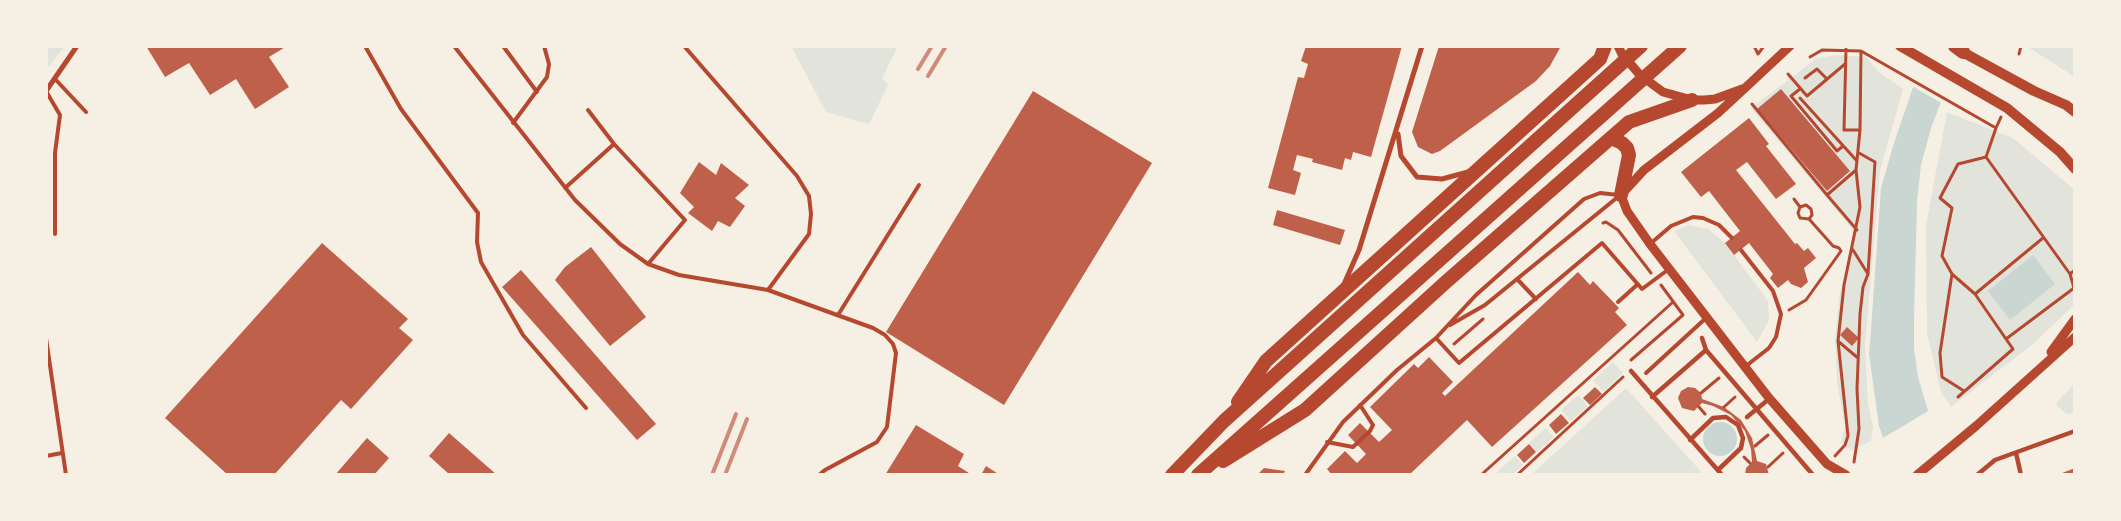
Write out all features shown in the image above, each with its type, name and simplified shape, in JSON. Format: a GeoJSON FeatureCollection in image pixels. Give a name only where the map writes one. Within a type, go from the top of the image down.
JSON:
{"type":"FeatureCollection","features":[{"type":"Feature","properties":{"kind":"highway"},"geometry":{"type":"LineString","coordinates":[[1224,421],[1266,361],[1600,59],[1606,46]]}},
{"type":"Feature","properties":{"kind":"highway"},"geometry":{"type":"LineString","coordinates":[[1172,475],[1224,421],[1642,46]]}},
{"type":"Feature","properties":{"kind":"highway"},"geometry":{"type":"LineString","coordinates":[[1199,475],[1680,46]]}},
{"type":"Feature","properties":{"kind":"highway"},"geometry":{"type":"LineString","coordinates":[[1199,475],[1305,410],[1447,281],[1634,119],[1692,100]]}},
{"type":"Feature","properties":{"kind":"highway"},"geometry":{"type":"LineString","coordinates":[[1611,138],[1622,143],[1627,148],[1629,155],[1621,195]]}},
{"type":"Feature","properties":{"kind":"main road"},"geometry":{"type":"LineString","coordinates":[[1900,46],[2007,108],[2060,152],[2075,170]]}},
{"type":"Feature","properties":{"kind":"main road"},"geometry":{"type":"LineString","coordinates":[[1957,48],[2034,91],[2072,109]]}},
{"type":"Feature","properties":{"kind":"street"},"geometry":{"type":"LineString","coordinates":[[46,91],[56,80],[77,46]]}},
{"type":"Feature","properties":{"kind":"street"},"geometry":{"type":"LineString","coordinates":[[1341,292],[1360,250],[1422,46]]}},
{"type":"Feature","properties":{"kind":"street"},"geometry":{"type":"LineString","coordinates":[[1618,46],[1622,54],[1640,75],[1658,89],[1677,97],[1692,100],[1715,99],[1745,88]]}},
{"type":"Feature","properties":{"kind":"street"},"geometry":{"type":"LineString","coordinates":[[1790,46],[1718,114],[1644,170],[1621,195],[1627,211],[1650,244],[1708,316],[1770,399],[1827,464],[1833,475]]}},
{"type":"Feature","properties":{"kind":"street"},"geometry":{"type":"LineString","coordinates":[[1397,131],[1401,156],[1417,177],[1442,179],[1477,170]]}},
{"type":"Feature","properties":{"kind":"street"},"geometry":{"type":"LineString","coordinates":[[2060,152],[2075,177]]}},
{"type":"Feature","properties":{"kind":"street"},"geometry":{"type":"LineString","coordinates":[[2043,364],[2075,319]]}},
{"type":"Feature","properties":{"kind":"street"},"geometry":{"type":"LineString","coordinates":[[1917,475],[1976,426],[2075,337]]}},
{"type":"Feature","properties":{"kind":"street"},"geometry":{"type":"LineString","coordinates":[[1702,338],[1706,350],[1813,475]]}},
{"type":"Feature","properties":{"kind":"street"},"geometry":{"type":"LineString","coordinates":[[1652,397],[1706,350]]}},
{"type":"Feature","properties":{"kind":"street"},"geometry":{"type":"LineString","coordinates":[[1630,370],[1722,475]]}},
{"type":"Feature","properties":{"kind":"street"},"geometry":{"type":"LineString","coordinates":[[1748,417],[1770,399]]}},
{"type":"Feature","properties":{"kind":"street"},"geometry":{"type":"LineString","coordinates":[[1690,440],[1713,418],[1726,418],[1738,425],[1743,438],[1741,448],[1718,470]]}},
{"type":"Feature","properties":{"kind":"street"},"geometry":{"type":"LineString","coordinates":[[1979,473],[1995,460],[2016,454],[2075,431]]}},
{"type":"Feature","properties":{"kind":"street"},"geometry":{"type":"LineString","coordinates":[[2016,454],[2021,475]]}},
{"type":"Feature","properties":{"kind":"street"},"geometry":{"type":"LineString","coordinates":[[1827,464],[1846,475]]}},
{"type":"Feature","properties":{"kind":"lane"},"geometry":{"type":"LineString","coordinates":[[365,46],[401,109],[478,213],[477,242],[481,262],[523,335],[586,408]]}},
{"type":"Feature","properties":{"kind":"lane"},"geometry":{"type":"LineString","coordinates":[[454,46],[574,200],[620,244],[648,264],[679,275],[768,290],[873,328],[885,335],[893,344],[896,353],[887,427],[877,442],[825,470],[820,475]]}},
{"type":"Feature","properties":{"kind":"lane"},"geometry":{"type":"LineString","coordinates":[[503,46],[537,92]]}},
{"type":"Feature","properties":{"kind":"lane"},"geometry":{"type":"LineString","coordinates":[[513,123],[547,77],[548,64],[544,46]]}},
{"type":"Feature","properties":{"kind":"lane"},"geometry":{"type":"LineString","coordinates":[[684,46],[797,176],[809,196],[811,214],[809,234],[768,290]]}},
{"type":"Feature","properties":{"kind":"lane"},"geometry":{"type":"LineString","coordinates":[[56,80],[86,112]]}},
{"type":"Feature","properties":{"kind":"lane"},"geometry":{"type":"LineString","coordinates":[[46,91],[60,115],[55,153],[55,234]]}},
{"type":"Feature","properties":{"kind":"lane"},"geometry":{"type":"LineString","coordinates":[[588,110],[614,144],[685,220],[648,264]]}},
{"type":"Feature","properties":{"kind":"lane"},"geometry":{"type":"LineString","coordinates":[[565,188],[614,144]]}},
{"type":"Feature","properties":{"kind":"lane"},"geometry":{"type":"LineString","coordinates":[[838,315],[919,185]]}},
{"type":"Feature","properties":{"kind":"lane"},"geometry":{"type":"LineString","coordinates":[[1305,475],[1342,422],[1397,370],[1436,338],[1476,295],[1584,199],[1600,193],[1621,195]]}},
{"type":"Feature","properties":{"kind":"lane"},"geometry":{"type":"LineString","coordinates":[[1445,329],[1485,305],[1621,195]]}},
{"type":"Feature","properties":{"kind":"lane"},"geometry":{"type":"LineString","coordinates":[[1650,244],[1671,226],[1693,217],[1702,218],[1719,225],[1732,238]]}},
{"type":"Feature","properties":{"kind":"lane"},"geometry":{"type":"LineString","coordinates":[[1436,338],[1459,364],[1602,243],[1642,289],[1669,269]]}},
{"type":"Feature","properties":{"kind":"lane"},"geometry":{"type":"LineString","coordinates":[[1741,250],[1772,291],[1781,314],[1776,337],[1769,348],[1745,366]]}},
{"type":"Feature","properties":{"kind":"lane"},"geometry":{"type":"LineString","coordinates":[[1517,279],[1536,299]]}},
{"type":"Feature","properties":{"kind":"lane"},"geometry":{"type":"LineString","coordinates":[[1618,302],[1638,284]]}},
{"type":"Feature","properties":{"kind":"lane"},"geometry":{"type":"LineString","coordinates":[[1646,373],[1708,316]]}},
{"type":"Feature","properties":{"kind":"lane"},"geometry":{"type":"LineString","coordinates":[[46,338],[66,475]]}},
{"type":"Feature","properties":{"kind":"lane"},"geometry":{"type":"LineString","coordinates":[[1327,442],[1354,447],[1370,431],[1373,425],[1360,405]]}},
{"type":"Feature","properties":{"kind":"lane"},"geometry":{"type":"LineString","coordinates":[[46,456],[62,453]]}},
{"type":"Feature","properties":{"kind":"path"},"geometry":{"type":"LineString","coordinates":[[1754,46],[1758,54],[1764,46]]}},
{"type":"Feature","properties":{"kind":"path"},"geometry":{"type":"LineString","coordinates":[[2019,54],[2021,46]]}},
{"type":"Feature","properties":{"kind":"path"},"geometry":{"type":"LineString","coordinates":[[1846,49],[1844,130],[1860,130]]}},
{"type":"Feature","properties":{"kind":"path"},"geometry":{"type":"LineString","coordinates":[[1810,57],[1822,50],[1846,49],[1861,51],[1878,59],[1996,128],[1986,157]]}},
{"type":"Feature","properties":{"kind":"path"},"geometry":{"type":"LineString","coordinates":[[1827,464],[1841,451],[1848,436],[1838,341],[1844,285],[1857,230],[1860,192],[1856,170],[1860,130],[1861,51]]}},
{"type":"Feature","properties":{"kind":"path"},"geometry":{"type":"LineString","coordinates":[[1788,74],[1807,96],[1845,64]]}},
{"type":"Feature","properties":{"kind":"path"},"geometry":{"type":"LineString","coordinates":[[1805,78],[1817,69],[1827,79]]}},
{"type":"Feature","properties":{"kind":"path"},"geometry":{"type":"LineString","coordinates":[[1800,89],[1791,96],[1837,151],[1843,146]]}},
{"type":"Feature","properties":{"kind":"path"},"geometry":{"type":"LineString","coordinates":[[1800,98],[1858,161]]}},
{"type":"Feature","properties":{"kind":"path"},"geometry":{"type":"LineString","coordinates":[[1752,104],[1857,230]]}},
{"type":"Feature","properties":{"kind":"path"},"geometry":{"type":"LineString","coordinates":[[1854,462],[1859,429],[1858,358],[1863,287],[1868,274],[1875,162],[1859,153]]}},
{"type":"Feature","properties":{"kind":"path"},"geometry":{"type":"LineString","coordinates":[[1986,157],[2070,274],[2074,288],[2006,338]]}},
{"type":"Feature","properties":{"kind":"path"},"geometry":{"type":"LineString","coordinates":[[1958,397],[2013,349],[1974,294],[1952,274],[1942,256],[1952,208],[1940,198],[1958,164],[1986,157]]}},
{"type":"Feature","properties":{"kind":"path"},"geometry":{"type":"LineString","coordinates":[[1827,196],[1856,170]]}},
{"type":"Feature","properties":{"kind":"path"},"geometry":{"type":"LineString","coordinates":[[1794,199],[1800,207],[1798,216],[1803,220],[1809,219]]}},
{"type":"Feature","properties":{"kind":"path"},"geometry":{"type":"LineString","coordinates":[[1800,207],[1806,206],[1811,209],[1812,215],[1809,219]]}},
{"type":"Feature","properties":{"kind":"path"},"geometry":{"type":"LineString","coordinates":[[1781,314],[1806,300],[1841,251],[1833,246],[1809,219]]}},
{"type":"Feature","properties":{"kind":"path"},"geometry":{"type":"LineString","coordinates":[[1974,294],[2043,238]]}},
{"type":"Feature","properties":{"kind":"path"},"geometry":{"type":"LineString","coordinates":[[1852,249],[1868,274]]}},
{"type":"Feature","properties":{"kind":"path"},"geometry":{"type":"LineString","coordinates":[[2070,274],[2075,270]]}},
{"type":"Feature","properties":{"kind":"path"},"geometry":{"type":"LineString","coordinates":[[1952,274],[1940,353],[1942,377],[1964,391]]}},
{"type":"Feature","properties":{"kind":"path"},"geometry":{"type":"LineString","coordinates":[[1481,475],[1673,302],[1683,315],[1626,364],[1630,370],[1516,475]]}},
{"type":"Feature","properties":{"kind":"path"},"geometry":{"type":"LineString","coordinates":[[1838,341],[1858,358]]}},
{"type":"Feature","properties":{"kind":"path"},"geometry":{"type":"LineString","coordinates":[[1701,393],[1711,386]]}},
{"type":"Feature","properties":{"kind":"path"},"geometry":{"type":"LineString","coordinates":[[1768,467],[1776,460]]}},
{"type":"Feature","properties":{"kind":"shaded area"},"geometry":{"type":"Polygon","coordinates":[[[46,46],[65,46],[46,70],[46,46]]]}},
{"type":"Feature","properties":{"kind":"shaded area"},"geometry":{"type":"Polygon","coordinates":[[[791,46],[898,46],[882,78],[888,85],[869,124],[826,112],[791,46]]]}},
{"type":"Feature","properties":{"kind":"shaded area"},"geometry":{"type":"Polygon","coordinates":[[[1927,46],[1955,66],[1931,128],[1921,165],[1917,201],[1914,349],[1918,377],[1947,475],[1896,475],[1879,426],[1869,354],[1881,188],[1894,143],[1927,46]]]}},
{"type":"Feature","properties":{"kind":"shaded area"},"geometry":{"type":"Polygon","coordinates":[[[2026,46],[2075,46],[2075,77],[2026,46]]]}},
{"type":"Feature","properties":{"kind":"shaded area"},"geometry":{"type":"Polygon","coordinates":[[[1837,55],[1866,57],[1879,72],[1903,89],[1880,170],[1865,346],[1868,404],[1873,426],[1871,441],[1851,450],[1841,442],[1845,426],[1837,382],[1835,337],[1840,294],[1854,231],[1751,108],[1817,58],[1837,55]]]}},
{"type":"Feature","properties":{"kind":"shaded area"},"geometry":{"type":"Polygon","coordinates":[[[1947,112],[2013,138],[2075,190],[2075,304],[2032,345],[1951,407],[1941,392],[1927,333],[1926,225],[1947,112]]]}},
{"type":"Feature","properties":{"kind":"shaded area"},"geometry":{"type":"Polygon","coordinates":[[[1688,225],[1708,229],[1725,243],[1768,301],[1769,320],[1757,342],[1674,231],[1688,225]]]}},
{"type":"Feature","properties":{"kind":"shaded area"},"geometry":{"type":"Polygon","coordinates":[[[2033,255],[2055,284],[2010,320],[1988,291],[2033,255]]]}},
{"type":"Feature","properties":{"kind":"shaded area"},"geometry":{"type":"Polygon","coordinates":[[[1613,362],[1623,373],[1603,392],[1593,380],[1613,362]]]}},
{"type":"Feature","properties":{"kind":"shaded area"},"geometry":{"type":"Polygon","coordinates":[[[2075,383],[2075,413],[2067,414],[2057,406],[2057,402],[2075,383]]]}},
{"type":"Feature","properties":{"kind":"shaded area"},"geometry":{"type":"Polygon","coordinates":[[[1626,388],[1704,475],[1531,475],[1626,388]]]}},
{"type":"Feature","properties":{"kind":"shaded area"},"geometry":{"type":"Polygon","coordinates":[[[1578,395],[1588,406],[1571,421],[1561,410],[1578,395]]]}},
{"type":"Feature","properties":{"kind":"shaded area"},"geometry":{"type":"Polygon","coordinates":[[[1720,422],[1732,427],[1737,439],[1732,451],[1720,456],[1708,451],[1703,439],[1708,427],[1720,422]]]}},
{"type":"Feature","properties":{"kind":"shaded area"},"geometry":{"type":"Polygon","coordinates":[[[1546,428],[1554,437],[1537,452],[1529,443],[1546,428]]]}},
{"type":"Feature","properties":{"kind":"shaded area"},"geometry":{"type":"Polygon","coordinates":[[[1515,456],[1523,465],[1512,475],[1500,475],[1497,472],[1515,456]]]}},
{"type":"Feature","properties":{"kind":"pier"},"geometry":{"type":"Polygon","coordinates":[[[1924,46],[1970,46],[1957,67],[1943,104],[1910,85],[1924,46]]]}},
{"type":"Feature","properties":{"kind":"pier"},"geometry":{"type":"Polygon","coordinates":[[[1930,410],[1949,475],[1894,475],[1881,439],[1930,410]]]}},
{"type":"Feature","properties":{"kind":"building"},"geometry":{"type":"Polygon","coordinates":[[[146,46],[287,46],[269,57],[289,87],[255,109],[236,79],[210,95],[189,63],[165,77],[146,46]]]}},
{"type":"Feature","properties":{"kind":"building"},"geometry":{"type":"Polygon","coordinates":[[[1306,46],[1402,46],[1371,157],[1353,152],[1351,160],[1345,158],[1342,170],[1312,162],[1313,159],[1297,155],[1293,170],[1301,173],[1295,195],[1268,188],[1298,77],[1304,78],[1308,64],[1301,61],[1306,46]]]}},
{"type":"Feature","properties":{"kind":"building"},"geometry":{"type":"Polygon","coordinates":[[[1439,46],[1561,46],[1550,66],[1536,81],[1440,151],[1432,154],[1418,147],[1412,132],[1439,46]]]}},
{"type":"Feature","properties":{"kind":"building"},"geometry":{"type":"Polygon","coordinates":[[[1781,89],[1850,171],[1827,191],[1757,109],[1781,89]]]}},
{"type":"Feature","properties":{"kind":"building"},"geometry":{"type":"Polygon","coordinates":[[[1033,91],[1152,163],[1004,405],[886,332],[1033,91]]]}},
{"type":"Feature","properties":{"kind":"building"},"geometry":{"type":"Polygon","coordinates":[[[1749,118],[1769,144],[1766,146],[1796,184],[1776,199],[1747,162],[1736,170],[1795,244],[1797,243],[1804,251],[1808,248],[1816,258],[1804,268],[1808,282],[1801,288],[1791,284],[1788,280],[1778,288],[1770,278],[1773,274],[1749,243],[1734,255],[1725,243],[1740,231],[1709,191],[1701,197],[1681,172],[1749,118]]]}},
{"type":"Feature","properties":{"kind":"building"},"geometry":{"type":"Polygon","coordinates":[[[699,162],[716,175],[721,163],[749,185],[735,198],[745,206],[730,227],[718,221],[712,231],[688,213],[694,207],[680,193],[699,162]]]}},
{"type":"Feature","properties":{"kind":"building"},"geometry":{"type":"Polygon","coordinates":[[[1277,210],[1345,230],[1340,245],[1273,225],[1277,210]]]}},
{"type":"Feature","properties":{"kind":"building"},"geometry":{"type":"Polygon","coordinates":[[[322,243],[408,319],[399,328],[413,340],[351,409],[341,400],[274,475],[228,475],[165,418],[322,243]]]}},
{"type":"Feature","properties":{"kind":"building"},"geometry":{"type":"Polygon","coordinates":[[[591,247],[646,317],[610,346],[555,280],[565,267],[591,247]]]}},
{"type":"Feature","properties":{"kind":"building"},"geometry":{"type":"Polygon","coordinates":[[[521,270],[656,424],[637,440],[502,287],[521,270]]]}},
{"type":"Feature","properties":{"kind":"building"},"geometry":{"type":"Polygon","coordinates":[[[1578,272],[1590,285],[1593,281],[1619,308],[1615,312],[1627,325],[1492,447],[1467,420],[1409,475],[1332,475],[1327,469],[1345,451],[1357,463],[1366,454],[1348,435],[1360,423],[1379,442],[1392,430],[1370,407],[1414,364],[1418,368],[1429,357],[1453,382],[1442,393],[1445,396],[1578,272]]]}},
{"type":"Feature","properties":{"kind":"building"},"geometry":{"type":"Polygon","coordinates":[[[1847,327],[1859,338],[1852,346],[1840,335],[1847,327]]]}},
{"type":"Feature","properties":{"kind":"building"},"geometry":{"type":"Polygon","coordinates":[[[1595,387],[1602,394],[1590,405],[1583,398],[1595,387]]]}},
{"type":"Feature","properties":{"kind":"building"},"geometry":{"type":"Polygon","coordinates":[[[1688,387],[1695,388],[1701,393],[1702,399],[1724,407],[1741,420],[1752,438],[1757,461],[1766,464],[1769,475],[1745,475],[1746,468],[1752,462],[1751,449],[1745,431],[1731,415],[1702,403],[1694,411],[1682,408],[1678,398],[1681,391],[1688,387]]]}},
{"type":"Feature","properties":{"kind":"building"},"geometry":{"type":"Polygon","coordinates":[[[1561,414],[1569,423],[1556,434],[1549,425],[1561,414]]]}},
{"type":"Feature","properties":{"kind":"building"},"geometry":{"type":"Polygon","coordinates":[[[916,425],[964,454],[958,466],[972,475],[885,475],[916,425]]]}},
{"type":"Feature","properties":{"kind":"building"},"geometry":{"type":"Polygon","coordinates":[[[449,433],[497,475],[450,475],[429,456],[449,433]]]}},
{"type":"Feature","properties":{"kind":"building"},"geometry":{"type":"Polygon","coordinates":[[[367,438],[389,458],[374,475],[335,475],[367,438]]]}},
{"type":"Feature","properties":{"kind":"building"},"geometry":{"type":"Polygon","coordinates":[[[1529,444],[1536,452],[1524,463],[1517,455],[1529,444]]]}},
{"type":"Feature","properties":{"kind":"building"},"geometry":{"type":"Polygon","coordinates":[[[986,466],[1000,475],[981,475],[986,466]]]}},
{"type":"Feature","properties":{"kind":"building"},"geometry":{"type":"Polygon","coordinates":[[[1264,468],[1285,471],[1283,475],[1257,475],[1264,468]]]}},
{"type":"Feature","properties":{"kind":"building"},"geometry":{"type":"Polygon","coordinates":[[[2075,468],[2075,475],[2057,475],[2075,468]]]}},
{"type":"Feature","properties":{"kind":"railway"},"geometry":{"type":"LineString","coordinates":[[918,69],[932,46]]}},
{"type":"Feature","properties":{"kind":"railway"},"geometry":{"type":"LineString","coordinates":[[928,76],[946,46]]}},
{"type":"Feature","properties":{"kind":"railway"},"geometry":{"type":"LineString","coordinates":[[712,475],[736,414]]}},
{"type":"Feature","properties":{"kind":"railway"},"geometry":{"type":"LineString","coordinates":[[725,475],[747,419]]}}]}
